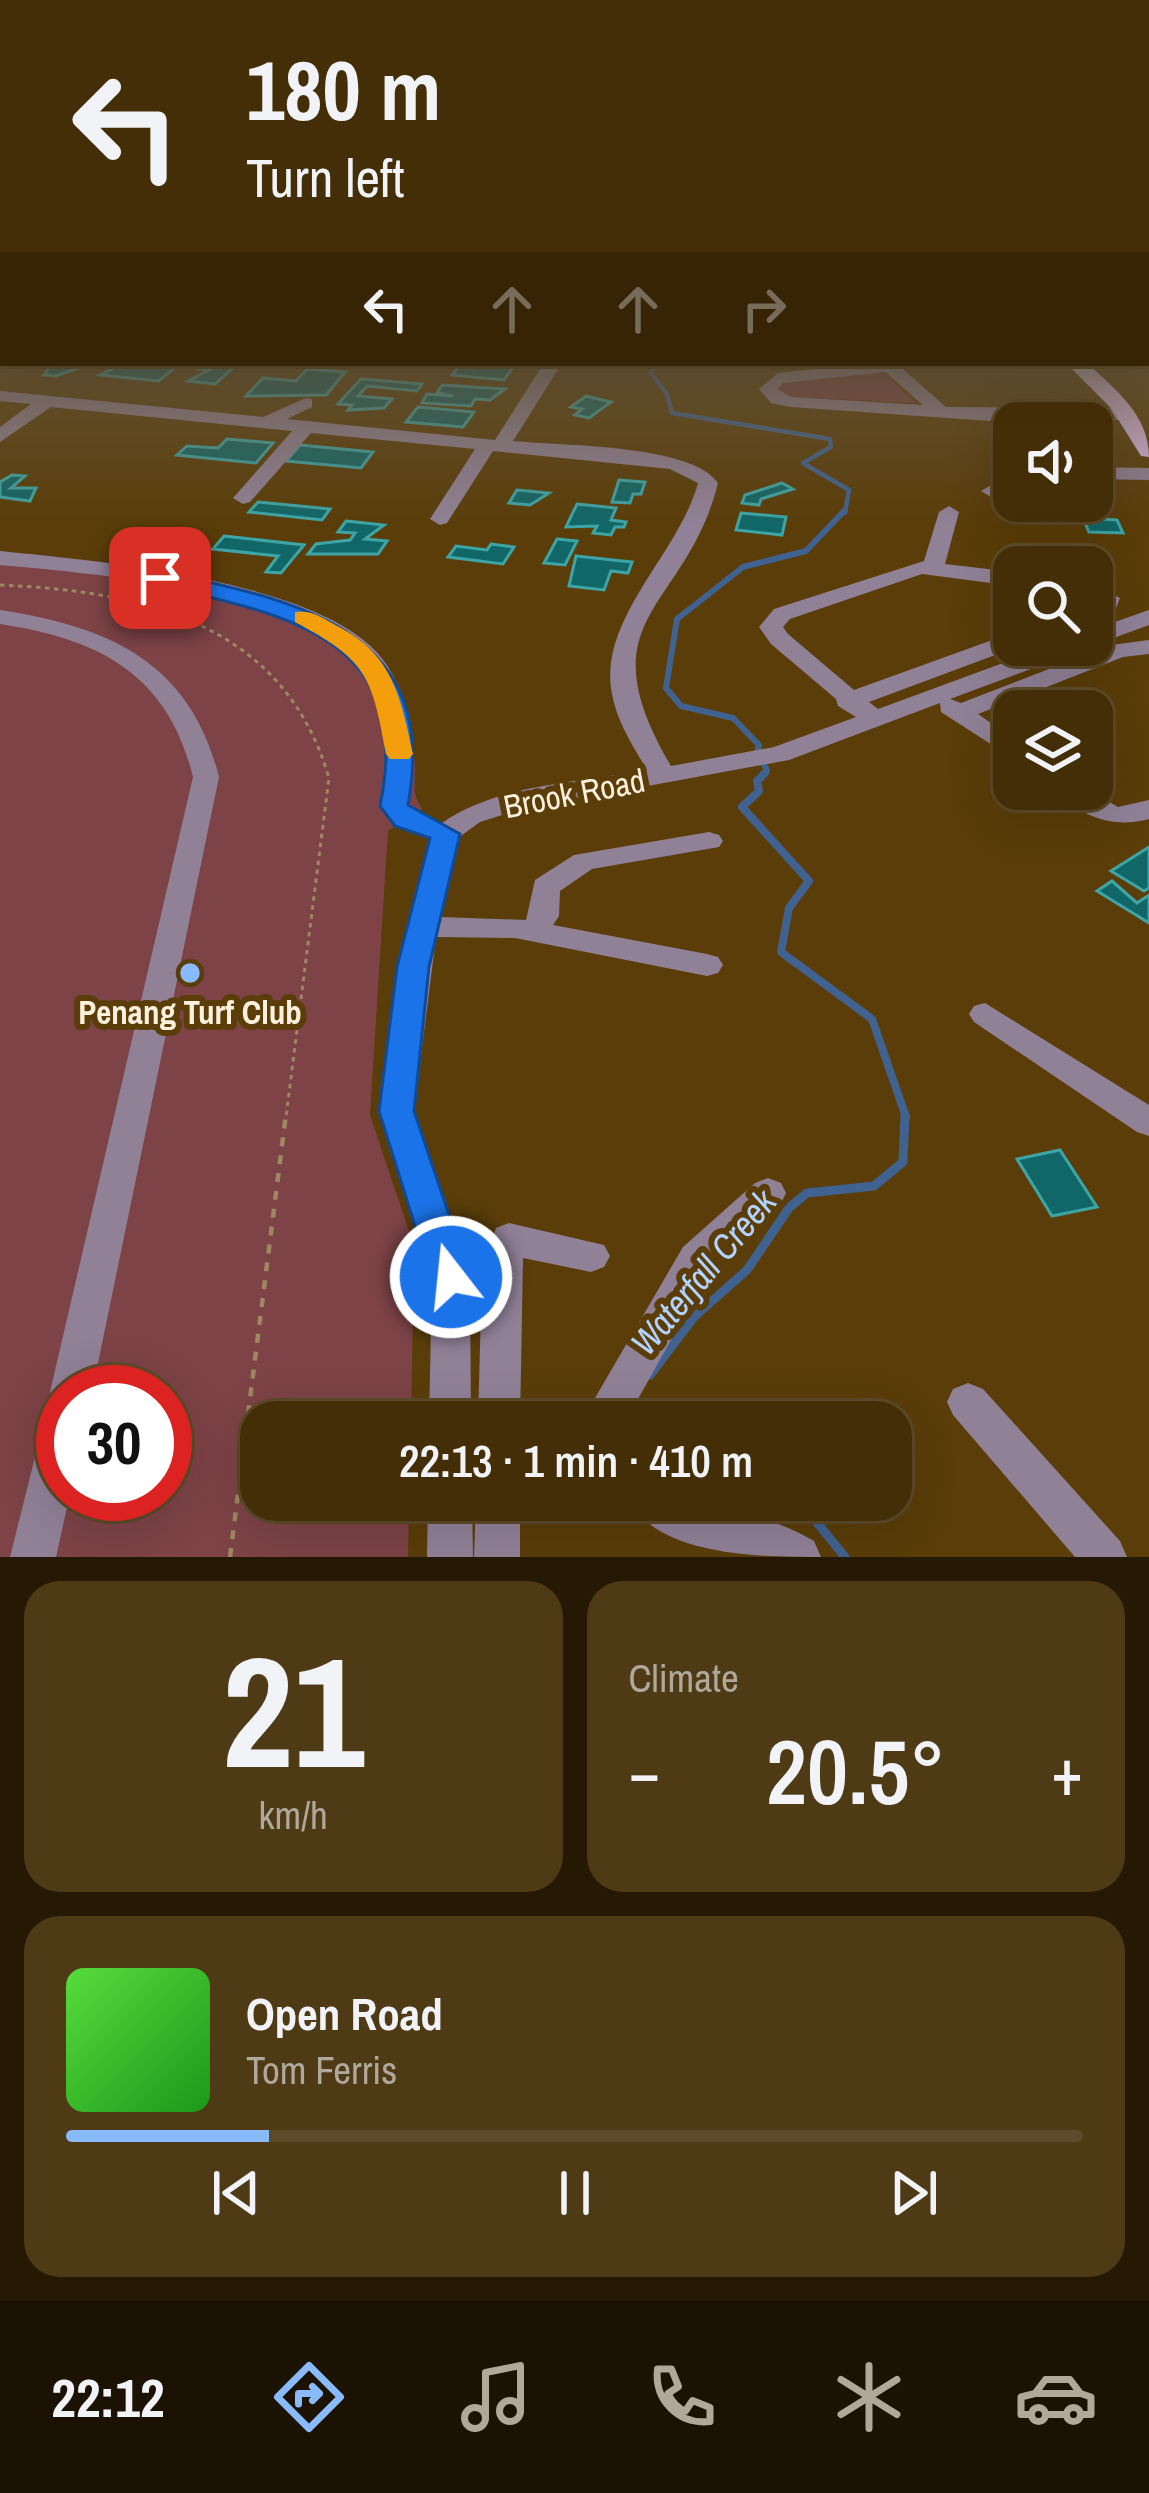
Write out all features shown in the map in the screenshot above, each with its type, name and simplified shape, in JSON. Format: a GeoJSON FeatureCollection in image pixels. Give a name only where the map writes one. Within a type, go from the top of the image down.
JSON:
{"type":"FeatureCollection","features":[{"type":"Feature","properties":{"kind":"main road"},"geometry":{"type":"LineString","coordinates":[[1097,381],[1135,412],[1149,451]]}},
{"type":"Feature","properties":{"kind":"street"},"geometry":{"type":"LineString","coordinates":[[440,519],[541,381]]}},
{"type":"Feature","properties":{"kind":"street"},"geometry":{"type":"LineString","coordinates":[[776,381],[768,389],[777,399],[791,402],[940,411],[1135,412]]}},
{"type":"Feature","properties":{"kind":"street"},"geometry":{"type":"LineString","coordinates":[[906,381],[940,411]]}},
{"type":"Feature","properties":{"kind":"street"},"geometry":{"type":"LineString","coordinates":[[0,396],[673,463],[702,474],[708,483],[690,541],[640,608],[622,685],[630,714],[662,775]]}},
{"type":"Feature","properties":{"kind":"street"},"geometry":{"type":"LineString","coordinates":[[0,436],[47,400]]}},
{"type":"Feature","properties":{"kind":"street"},"geometry":{"type":"LineString","coordinates":[[266,422],[306,403]]}},
{"type":"Feature","properties":{"kind":"street"},"geometry":{"type":"LineString","coordinates":[[243,498],[306,427]]}},
{"type":"Feature","properties":{"kind":"street"},"geometry":{"type":"LineString","coordinates":[[1113,473],[1149,474]]}},
{"type":"Feature","properties":{"kind":"street"},"geometry":{"type":"LineString","coordinates":[[933,568],[949,512]]}},
{"type":"Feature","properties":{"kind":"street"},"geometry":{"type":"LineString","coordinates":[[0,558],[207,587],[278,607],[353,644],[375,665],[388,694],[400,772],[394,806],[405,820],[446,834],[422,927],[397,1111],[451,1277],[450,1401]]}},
{"type":"Feature","properties":{"kind":"street"},"geometry":{"type":"LineString","coordinates":[[874,719],[790,652],[771,627],[782,614],[910,569],[993,577]]}},
{"type":"Feature","properties":{"kind":"street"},"geometry":{"type":"LineString","coordinates":[[0,616],[83,635],[151,673],[195,728],[206,777],[77,1365]]}},
{"type":"Feature","properties":{"kind":"street"},"geometry":{"type":"LineString","coordinates":[[1113,630],[1149,617]]}},
{"type":"Feature","properties":{"kind":"street"},"geometry":{"type":"LineString","coordinates":[[948,705],[1119,650],[1147,647]]}},
{"type":"Feature","properties":{"kind":"street"},"geometry":{"type":"LineString","coordinates":[[847,701],[993,648]]}},
{"type":"Feature","properties":{"kind":"street","name":"Brook Road"},"geometry":{"type":"LineString","coordinates":[[446,834],[470,816],[513,802],[780,754],[874,719],[948,705],[1030,666]]}},
{"type":"Feature","properties":{"kind":"street"},"geometry":{"type":"LineString","coordinates":[[948,705],[993,736]]}},
{"type":"Feature","properties":{"kind":"street"},"geometry":{"type":"LineString","coordinates":[[1102,810],[1128,817],[1149,808]]}},
{"type":"Feature","properties":{"kind":"street"},"geometry":{"type":"LineString","coordinates":[[534,932],[544,916],[545,887],[575,864],[709,841]]}},
{"type":"Feature","properties":{"kind":"street"},"geometry":{"type":"LineString","coordinates":[[422,927],[534,932],[706,965]]}},
{"type":"Feature","properties":{"kind":"street"},"geometry":{"type":"LineString","coordinates":[[986,1014],[1149,1123]]}},
{"type":"Feature","properties":{"kind":"street"},"geometry":{"type":"LineString","coordinates":[[614,1401],[697,1258],[769,1192]]}},
{"type":"Feature","properties":{"kind":"street"},"geometry":{"type":"LineString","coordinates":[[499,1401],[501,1271],[509,1239],[591,1256]]}},
{"type":"Feature","properties":{"kind":"street"},"geometry":{"type":"LineString","coordinates":[[968,1402],[1104,1557]]}},
{"type":"Feature","properties":{"kind":"street"},"geometry":{"type":"LineString","coordinates":[[33,1557],[41,1521]]}},
{"type":"Feature","properties":{"kind":"street"},"geometry":{"type":"LineString","coordinates":[[450,1521],[450,1557]]}},
{"type":"Feature","properties":{"kind":"street"},"geometry":{"type":"LineString","coordinates":[[497,1521],[497,1557]]}},
{"type":"Feature","properties":{"kind":"street"},"geometry":{"type":"LineString","coordinates":[[684,1521],[778,1545],[798,1557]]}},
{"type":"Feature","properties":{"kind":"path"},"geometry":{"type":"LineString","coordinates":[[0,585],[103,595],[170,613],[235,643],[280,679],[310,721],[329,778],[230,1557]]}},
{"type":"Feature","properties":{"kind":"shaded area"},"geometry":{"type":"Polygon","coordinates":[[[892,381],[916,403],[792,397],[780,390],[782,383],[892,381]]]}},
{"type":"Feature","properties":{"kind":"shaded area","name":"Penang Turf Club"},"geometry":{"type":"Polygon","coordinates":[[[0,552],[150,575],[272,602],[325,621],[366,643],[389,669],[404,712],[422,809],[388,831],[370,1115],[414,1246],[411,1401],[240,1401],[240,1521],[409,1521],[408,1557],[0,1557],[0,552]]]}},
{"type":"Feature","properties":{"kind":"building"},"geometry":{"type":"Polygon","coordinates":[[[260,381],[338,381],[326,395],[246,396],[260,381]]]}},
{"type":"Feature","properties":{"kind":"building"},"geometry":{"type":"Polygon","coordinates":[[[359,381],[422,384],[417,391],[367,386],[358,396],[392,399],[384,408],[348,410],[352,405],[338,404],[359,381]]]}},
{"type":"Feature","properties":{"kind":"building"},"geometry":{"type":"Polygon","coordinates":[[[442,385],[505,389],[490,400],[475,399],[471,406],[422,403],[427,394],[453,396],[437,393],[442,385]]]}},
{"type":"Feature","properties":{"kind":"building"},"geometry":{"type":"Polygon","coordinates":[[[586,396],[611,402],[589,418],[575,415],[582,409],[571,407],[586,396]]]}},
{"type":"Feature","properties":{"kind":"building"},"geometry":{"type":"Polygon","coordinates":[[[418,407],[474,412],[463,427],[406,422],[418,407]]]}},
{"type":"Feature","properties":{"kind":"building"},"geometry":{"type":"Polygon","coordinates":[[[227,439],[273,443],[256,463],[177,455],[187,446],[218,448],[227,439]]]}},
{"type":"Feature","properties":{"kind":"building"},"geometry":{"type":"Polygon","coordinates":[[[300,445],[373,452],[361,468],[286,461],[300,445]]]}},
{"type":"Feature","properties":{"kind":"building"},"geometry":{"type":"Polygon","coordinates":[[[12,475],[25,476],[11,488],[36,488],[30,501],[0,497],[0,482],[12,475]]]}},
{"type":"Feature","properties":{"kind":"building"},"geometry":{"type":"Polygon","coordinates":[[[619,480],[645,482],[641,494],[633,494],[630,503],[612,502],[619,480]]]}},
{"type":"Feature","properties":{"kind":"building"},"geometry":{"type":"Polygon","coordinates":[[[782,483],[793,489],[761,499],[759,505],[742,503],[745,495],[782,483]]]}},
{"type":"Feature","properties":{"kind":"building"},"geometry":{"type":"Polygon","coordinates":[[[517,490],[549,493],[530,505],[509,503],[517,490]]]}},
{"type":"Feature","properties":{"kind":"building"},"geometry":{"type":"Polygon","coordinates":[[[258,502],[330,509],[322,520],[249,512],[258,502]]]}},
{"type":"Feature","properties":{"kind":"building"},"geometry":{"type":"Polygon","coordinates":[[[577,504],[616,508],[611,520],[626,522],[624,527],[615,527],[611,535],[593,533],[597,526],[566,527],[577,504]]]}},
{"type":"Feature","properties":{"kind":"building"},"geometry":{"type":"Polygon","coordinates":[[[741,513],[786,517],[782,535],[736,530],[741,513]]]}},
{"type":"Feature","properties":{"kind":"building"},"geometry":{"type":"Polygon","coordinates":[[[1113,520],[1123,533],[1089,532],[1085,522],[1113,520]]]}},
{"type":"Feature","properties":{"kind":"building"},"geometry":{"type":"Polygon","coordinates":[[[346,521],[384,525],[365,539],[387,541],[378,554],[308,554],[316,544],[350,540],[355,533],[338,532],[346,521]]]}},
{"type":"Feature","properties":{"kind":"building"},"geometry":{"type":"Polygon","coordinates":[[[224,536],[304,545],[281,573],[266,572],[278,556],[213,549],[224,536]]]}},
{"type":"Feature","properties":{"kind":"building"},"geometry":{"type":"Polygon","coordinates":[[[557,539],[577,541],[565,565],[544,563],[557,539]]]}},
{"type":"Feature","properties":{"kind":"building"},"geometry":{"type":"Polygon","coordinates":[[[491,544],[514,547],[503,564],[448,557],[456,546],[487,550],[491,544]]]}},
{"type":"Feature","properties":{"kind":"building"},"geometry":{"type":"Polygon","coordinates":[[[576,556],[632,562],[628,573],[611,571],[604,590],[569,586],[576,556]]]}},
{"type":"Feature","properties":{"kind":"building"},"geometry":{"type":"Polygon","coordinates":[[[1149,847],[1149,888],[1144,891],[1111,871],[1149,847]]]}},
{"type":"Feature","properties":{"kind":"building"},"geometry":{"type":"Polygon","coordinates":[[[1112,881],[1137,903],[1149,895],[1149,923],[1097,891],[1112,881]]]}},
{"type":"Feature","properties":{"kind":"building"},"geometry":{"type":"Polygon","coordinates":[[[1060,1150],[1097,1207],[1052,1216],[1017,1159],[1060,1150]]]}},
{"type":"Feature","properties":{"kind":"waterway","name":"Waterfall Creek"},"geometry":{"type":"LineString","coordinates":[[657,381],[672,413],[830,439],[831,447],[803,463],[849,490],[845,513]]}},
{"type":"Feature","properties":{"kind":"waterway","name":"Waterfall Creek"},"geometry":{"type":"LineString","coordinates":[[762,776],[767,770],[757,754],[759,745],[733,718],[681,706],[666,688],[677,619],[743,567],[806,551],[845,510]]}},
{"type":"Feature","properties":{"kind":"waterway","name":"Waterfall Creek"},"geometry":{"type":"LineString","coordinates":[[762,776],[765,773]]}},
{"type":"Feature","properties":{"kind":"waterway","name":"Waterfall Creek"},"geometry":{"type":"LineString","coordinates":[[762,776],[757,781],[759,791],[742,807],[809,881],[789,908],[781,952],[872,1019],[905,1114]]}},
{"type":"Feature","properties":{"kind":"waterway","name":"Waterfall Creek"},"geometry":{"type":"LineString","coordinates":[[650,1375],[694,1317],[747,1270],[789,1208],[807,1193],[874,1186],[903,1162],[905,1114]]}},
{"type":"Feature","properties":{"kind":"waterway","name":"Waterfall Creek"},"geometry":{"type":"LineString","coordinates":[[816,1521],[845,1557]]}},
{"type":"Feature","properties":{"kind":"slow traffic"},"geometry":{"type":"LineString","coordinates":[[303,617],[353,644],[375,665],[388,694],[399,754]]}},
{"type":"Feature","properties":{"kind":"place","name":"Penang Turf Club"},"geometry":{"type":"Point","coordinates":[190,973]}},
{"type":"Feature","properties":{"kind":"route"},"geometry":{"type":"LineString","coordinates":[[160,578],[246,597],[308,619],[367,655],[388,694],[400,755],[394,806],[405,820],[446,834],[413,967],[397,1111],[403,1139],[445,1246],[451,1277]]}}]}
